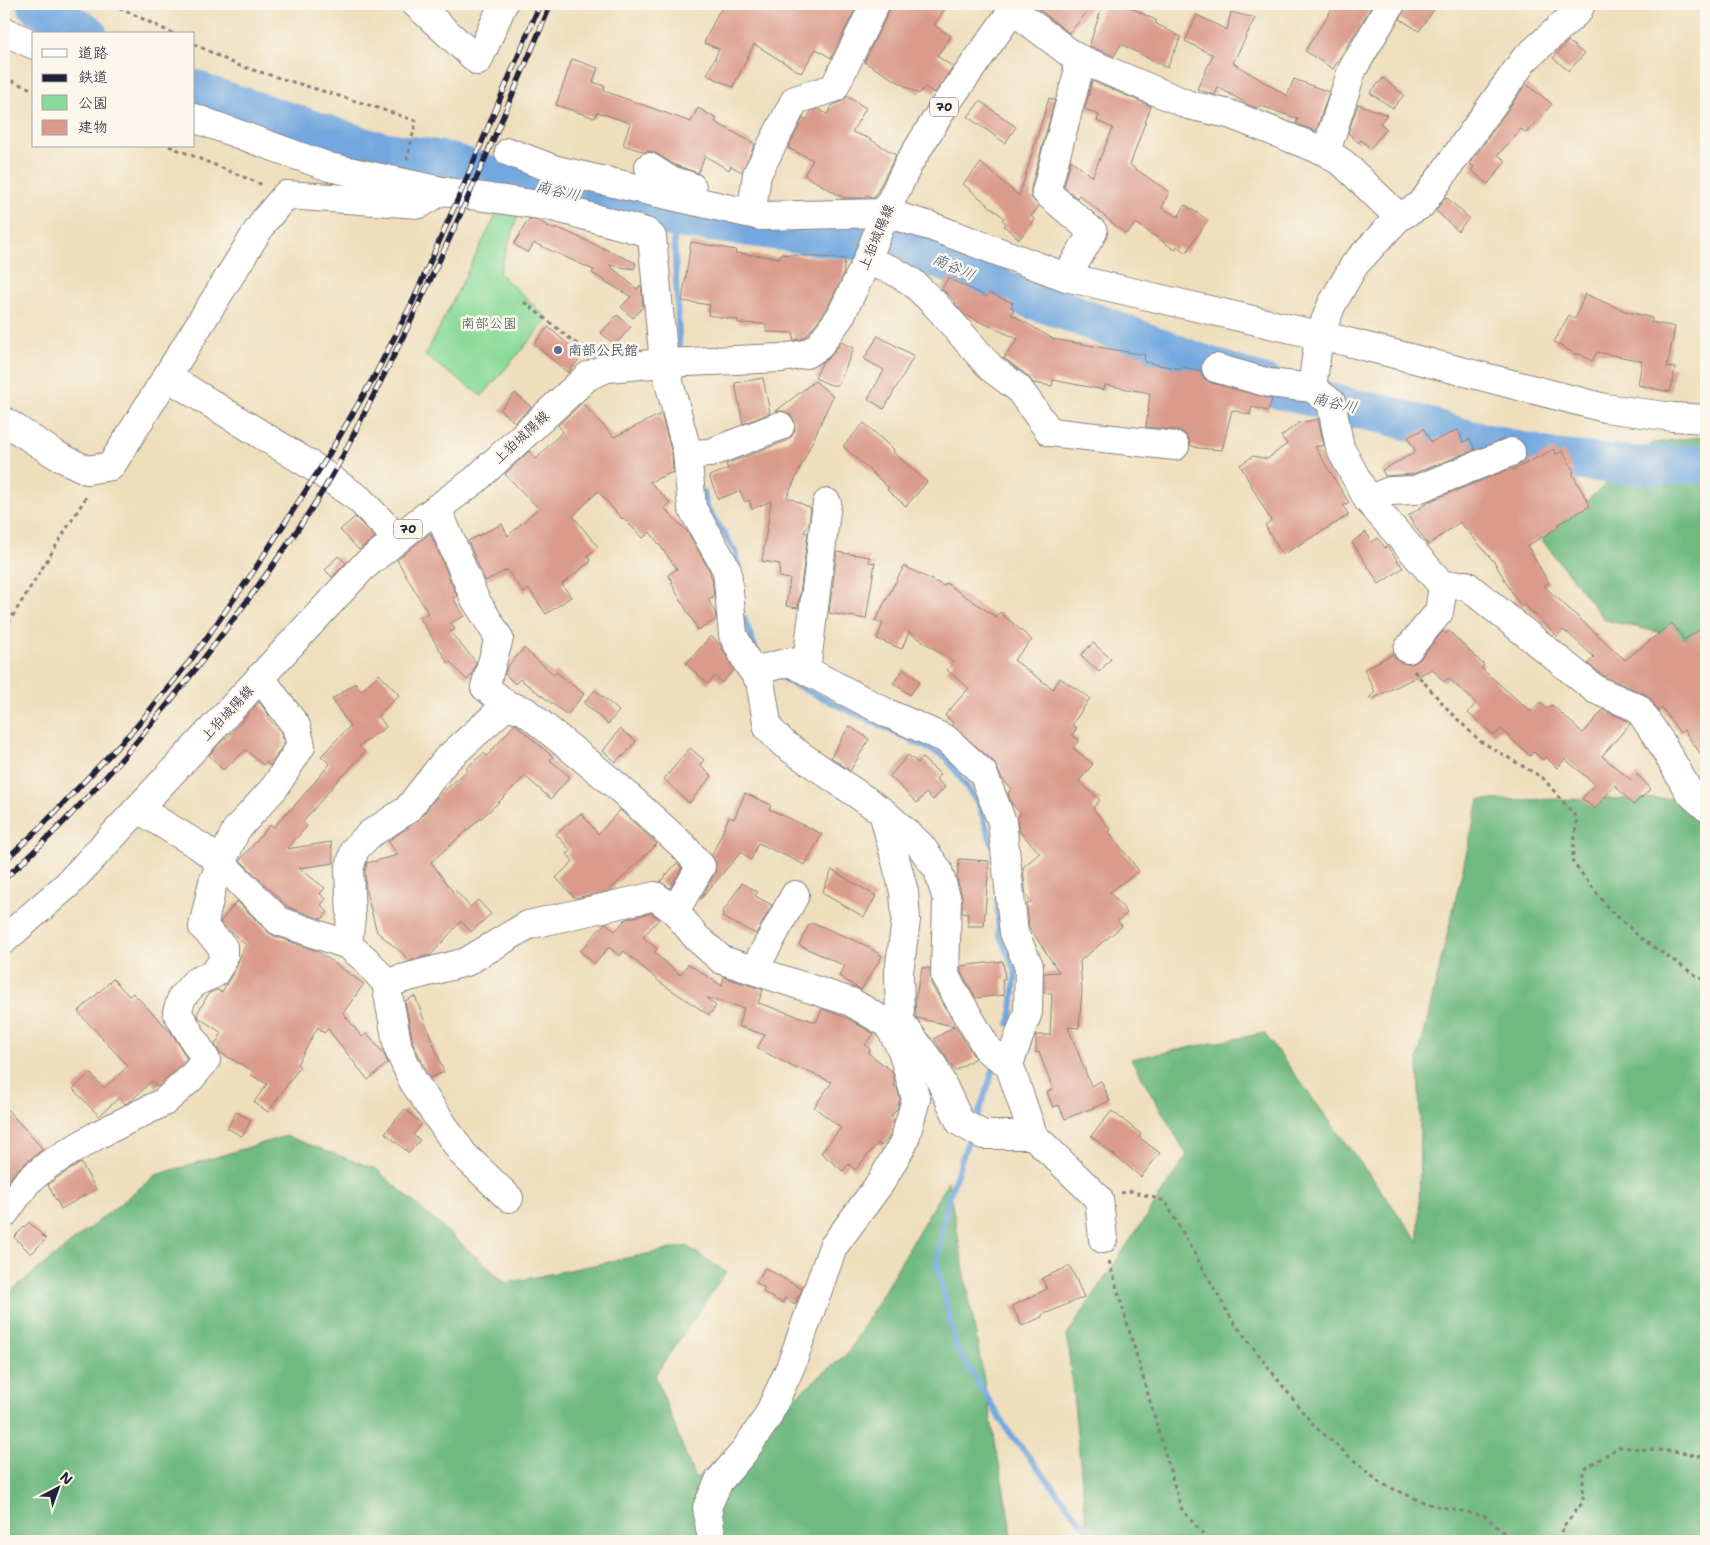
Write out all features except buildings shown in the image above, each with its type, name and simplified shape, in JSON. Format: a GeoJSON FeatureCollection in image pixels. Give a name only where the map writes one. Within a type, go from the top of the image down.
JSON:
{"type":"FeatureCollection","features":[{"type":"Feature","properties":{"kind":"street"},"geometry":{"type":"LineString","coordinates":[[416,4],[478,61],[503,4]]}},
{"type":"Feature","properties":{"kind":"street"},"geometry":{"type":"LineString","coordinates":[[753,202],[757,174],[795,100],[834,88],[875,4]]}},
{"type":"Feature","properties":{"kind":"street"},"geometry":{"type":"LineString","coordinates":[[1326,152],[1352,70],[1391,4]]}},
{"type":"Feature","properties":{"kind":"street"},"geometry":{"type":"LineString","coordinates":[[1312,388],[1319,336],[1332,304],[1355,264],[1399,217],[1421,205],[1524,60],[1578,11],[1581,4]]}},
{"type":"Feature","properties":{"kind":"street"},"geometry":{"type":"LineString","coordinates":[[1014,6],[1075,57],[1189,105],[1229,114],[1326,152],[1344,164],[1399,217]]}},
{"type":"Feature","properties":{"kind":"street","name":"上狛城陽線"},"geometry":{"type":"LineString","coordinates":[[4,940],[67,885],[363,566],[397,538],[474,481],[588,376],[607,368],[664,363],[782,358],[806,354],[818,347],[840,317],[868,257],[884,215],[909,163],[943,108],[1014,6]]}},
{"type":"Feature","properties":{"kind":"street"},"geometry":{"type":"LineString","coordinates":[[4,31],[32,44]]}},
{"type":"Feature","properties":{"kind":"street"},"geometry":{"type":"LineString","coordinates":[[1066,277],[1092,232],[1046,192],[1078,73],[1075,57]]}},
{"type":"Feature","properties":{"kind":"street"},"geometry":{"type":"LineString","coordinates":[[195,118],[329,167],[442,191],[552,207],[646,232],[652,237],[664,363],[688,454],[692,508],[727,570],[733,635],[760,681],[768,728],[784,744],[883,812],[920,845],[938,870],[947,900],[945,976],[988,1050],[1009,1064],[1034,1136],[1098,1199],[1103,1239]]}},
{"type":"Feature","properties":{"kind":"street"},"geometry":{"type":"LineString","coordinates":[[509,152],[556,170],[761,216],[884,215],[930,226],[1066,277],[1319,336],[1605,408],[1672,417],[1706,419]]}},
{"type":"Feature","properties":{"kind":"street"},"geometry":{"type":"LineString","coordinates":[[649,167],[668,179],[722,197],[753,202],[826,207],[853,214]]}},
{"type":"Feature","properties":{"kind":"street"},"geometry":{"type":"LineString","coordinates":[[4,421],[58,456],[87,470],[111,466],[264,221],[286,195],[420,204],[442,191]]}},
{"type":"Feature","properties":{"kind":"street"},"geometry":{"type":"LineString","coordinates":[[868,257],[912,282],[936,305],[990,368],[1018,388],[1050,432],[1175,446]]}},
{"type":"Feature","properties":{"kind":"street"},"geometry":{"type":"LineString","coordinates":[[1216,368],[1269,383],[1312,388],[1331,402],[1340,448],[1368,500],[1443,586],[1439,612],[1408,648]]}},
{"type":"Feature","properties":{"kind":"street"},"geometry":{"type":"LineString","coordinates":[[168,377],[312,466],[360,499],[397,538]]}},
{"type":"Feature","properties":{"kind":"street"},"geometry":{"type":"LineString","coordinates":[[688,454],[710,453],[780,426]]}},
{"type":"Feature","properties":{"kind":"street"},"geometry":{"type":"LineString","coordinates":[[1368,500],[1390,492],[1415,490],[1511,452]]}},
{"type":"Feature","properties":{"kind":"street"},"geometry":{"type":"LineString","coordinates":[[806,670],[827,504]]}},
{"type":"Feature","properties":{"kind":"street"},"geometry":{"type":"LineString","coordinates":[[437,508],[474,599],[499,638],[485,687],[507,705],[525,711],[618,787],[683,846],[701,866],[675,911]]}},
{"type":"Feature","properties":{"kind":"street"},"geometry":{"type":"LineString","coordinates":[[1443,586],[1466,585],[1596,690],[1638,708],[1662,744],[1689,792],[1706,807]]}},
{"type":"Feature","properties":{"kind":"street"},"geometry":{"type":"LineString","coordinates":[[753,671],[790,662],[887,713],[946,739],[983,773],[1002,822],[1014,933],[1029,966],[1028,1012],[1009,1064]]}},
{"type":"Feature","properties":{"kind":"street"},"geometry":{"type":"LineString","coordinates":[[4,1214],[28,1182],[49,1164],[98,1134],[164,1102],[191,1078],[206,1060],[177,1012],[182,997],[195,982],[214,974],[222,960],[223,947],[203,927],[213,882],[236,830],[275,787],[301,746],[296,726],[260,677]]}},
{"type":"Feature","properties":{"kind":"street"},"geometry":{"type":"LineString","coordinates":[[348,945],[351,917],[349,870],[355,848],[370,834],[407,810],[446,760],[507,705]]}},
{"type":"Feature","properties":{"kind":"street"},"geometry":{"type":"LineString","coordinates":[[138,809],[222,862],[279,921],[348,945],[366,960],[386,983],[398,1048],[413,1082],[463,1154],[509,1198]]}},
{"type":"Feature","properties":{"kind":"street"},"geometry":{"type":"LineString","coordinates":[[714,1541],[710,1529],[708,1507],[719,1481],[743,1453],[767,1418],[790,1368],[833,1247],[882,1182],[904,1142],[916,1099],[902,1050],[900,1031],[899,982],[906,920],[904,892],[883,812]]}},
{"type":"Feature","properties":{"kind":"street"},"geometry":{"type":"LineString","coordinates":[[754,970],[796,895]]}},
{"type":"Feature","properties":{"kind":"street"},"geometry":{"type":"LineString","coordinates":[[386,983],[466,962],[528,925],[655,896],[675,911],[697,938],[722,960],[851,1002],[900,1031],[934,1067],[960,1122],[983,1135],[1034,1136]]}},
{"type":"Feature","properties":{"kind":"path"},"geometry":{"type":"LineString","coordinates":[[112,4],[170,32]]}},
{"type":"Feature","properties":{"kind":"path"},"geometry":{"type":"LineString","coordinates":[[195,44],[237,65],[416,121],[402,182]]}},
{"type":"Feature","properties":{"kind":"path"},"geometry":{"type":"LineString","coordinates":[[4,78],[32,89]]}},
{"type":"Feature","properties":{"kind":"path"},"geometry":{"type":"LineString","coordinates":[[174,148],[286,195]]}},
{"type":"Feature","properties":{"kind":"path"},"geometry":{"type":"LineString","coordinates":[[524,302],[607,368]]}},
{"type":"Feature","properties":{"kind":"path"},"geometry":{"type":"LineString","coordinates":[[4,630],[104,468]]}},
{"type":"Feature","properties":{"kind":"path"},"geometry":{"type":"LineString","coordinates":[[1408,648],[1414,671],[1453,715],[1480,741],[1543,778],[1577,818],[1572,861],[1608,909],[1643,940],[1706,982]]}},
{"type":"Feature","properties":{"kind":"path"},"geometry":{"type":"LineString","coordinates":[[1098,1199],[1131,1191],[1165,1201],[1232,1320],[1312,1424],[1380,1483],[1428,1504],[1485,1516],[1513,1541]]}},
{"type":"Feature","properties":{"kind":"path"},"geometry":{"type":"LineString","coordinates":[[1103,1239],[1181,1508],[1209,1541]]}},
{"type":"Feature","properties":{"kind":"path"},"geometry":{"type":"LineString","coordinates":[[1562,1541],[1564,1527],[1583,1502],[1583,1470],[1619,1446],[1680,1452],[1706,1457]]}},
{"type":"Feature","properties":{"kind":"green space","name":"南部公園"},"geometry":{"type":"Polygon","coordinates":[[[499,209],[519,212],[499,273],[548,319],[482,396],[425,356],[499,209]]]}},
{"type":"Feature","properties":{"kind":"green space"},"geometry":{"type":"Polygon","coordinates":[[[1706,436],[1706,643],[1605,620],[1542,540],[1653,443],[1706,436]]]}},
{"type":"Feature","properties":{"kind":"green space"},"geometry":{"type":"Polygon","coordinates":[[[1706,798],[1706,1541],[1088,1541],[1067,1335],[1187,1155],[1131,1059],[1264,1033],[1419,1242],[1420,1122],[1418,1059],[1479,800],[1706,798]]]}},
{"type":"Feature","properties":{"kind":"green space"},"geometry":{"type":"Polygon","coordinates":[[[286,1136],[376,1169],[506,1283],[686,1246],[726,1272],[655,1375],[695,1479],[848,1353],[948,1181],[1013,1541],[4,1541],[4,1308],[12,1290],[156,1175],[286,1136]]]}},
{"type":"Feature","properties":{"kind":"waterway","name":"南谷川"},"geometry":{"type":"LineString","coordinates":[[36,4],[85,32]]}},
{"type":"Feature","properties":{"kind":"waterway","name":"南谷川"},"geometry":{"type":"LineString","coordinates":[[195,89],[371,149],[446,161],[493,176],[584,195],[673,218],[908,247],[969,272],[1015,294],[1058,308],[1189,359],[1280,390],[1345,407],[1388,415],[1464,438],[1555,459],[1636,466],[1706,463]]}},
{"type":"Feature","properties":{"kind":"waterway"},"geometry":{"type":"LineString","coordinates":[[673,218],[680,357]]}},
{"type":"Feature","properties":{"kind":"waterway"},"geometry":{"type":"LineString","coordinates":[[704,492],[706,505],[736,553],[737,566]]}},
{"type":"Feature","properties":{"kind":"waterway"},"geometry":{"type":"LineString","coordinates":[[744,618],[757,653]]}},
{"type":"Feature","properties":{"kind":"waterway"},"geometry":{"type":"LineString","coordinates":[[778,674],[787,681],[946,757],[979,805],[992,844]]}},
{"type":"Feature","properties":{"kind":"waterway"},"geometry":{"type":"LineString","coordinates":[[997,899],[999,934],[1016,971],[1009,1024]]}},
{"type":"Feature","properties":{"kind":"waterway"},"geometry":{"type":"LineString","coordinates":[[975,1124],[996,1062]]}},
{"type":"Feature","properties":{"kind":"waterway"},"geometry":{"type":"LineString","coordinates":[[970,1135],[947,1203],[937,1263],[956,1347],[1006,1428],[1096,1541]]}},
{"type":"Feature","properties":{"kind":"railway"},"geometry":{"type":"LineString","coordinates":[[4,861],[40,828],[137,726],[193,657],[251,575],[325,461],[374,377],[412,303],[540,4]]}},
{"type":"Feature","properties":{"kind":"railway"},"geometry":{"type":"LineString","coordinates":[[4,879],[35,851],[93,791],[149,728],[254,591],[321,494],[342,457],[418,306],[486,156],[551,4]]}},
{"type":"Feature","properties":{"kind":"place","name":"南部公民館"},"geometry":{"type":"Point","coordinates":[558,350]}}]}
